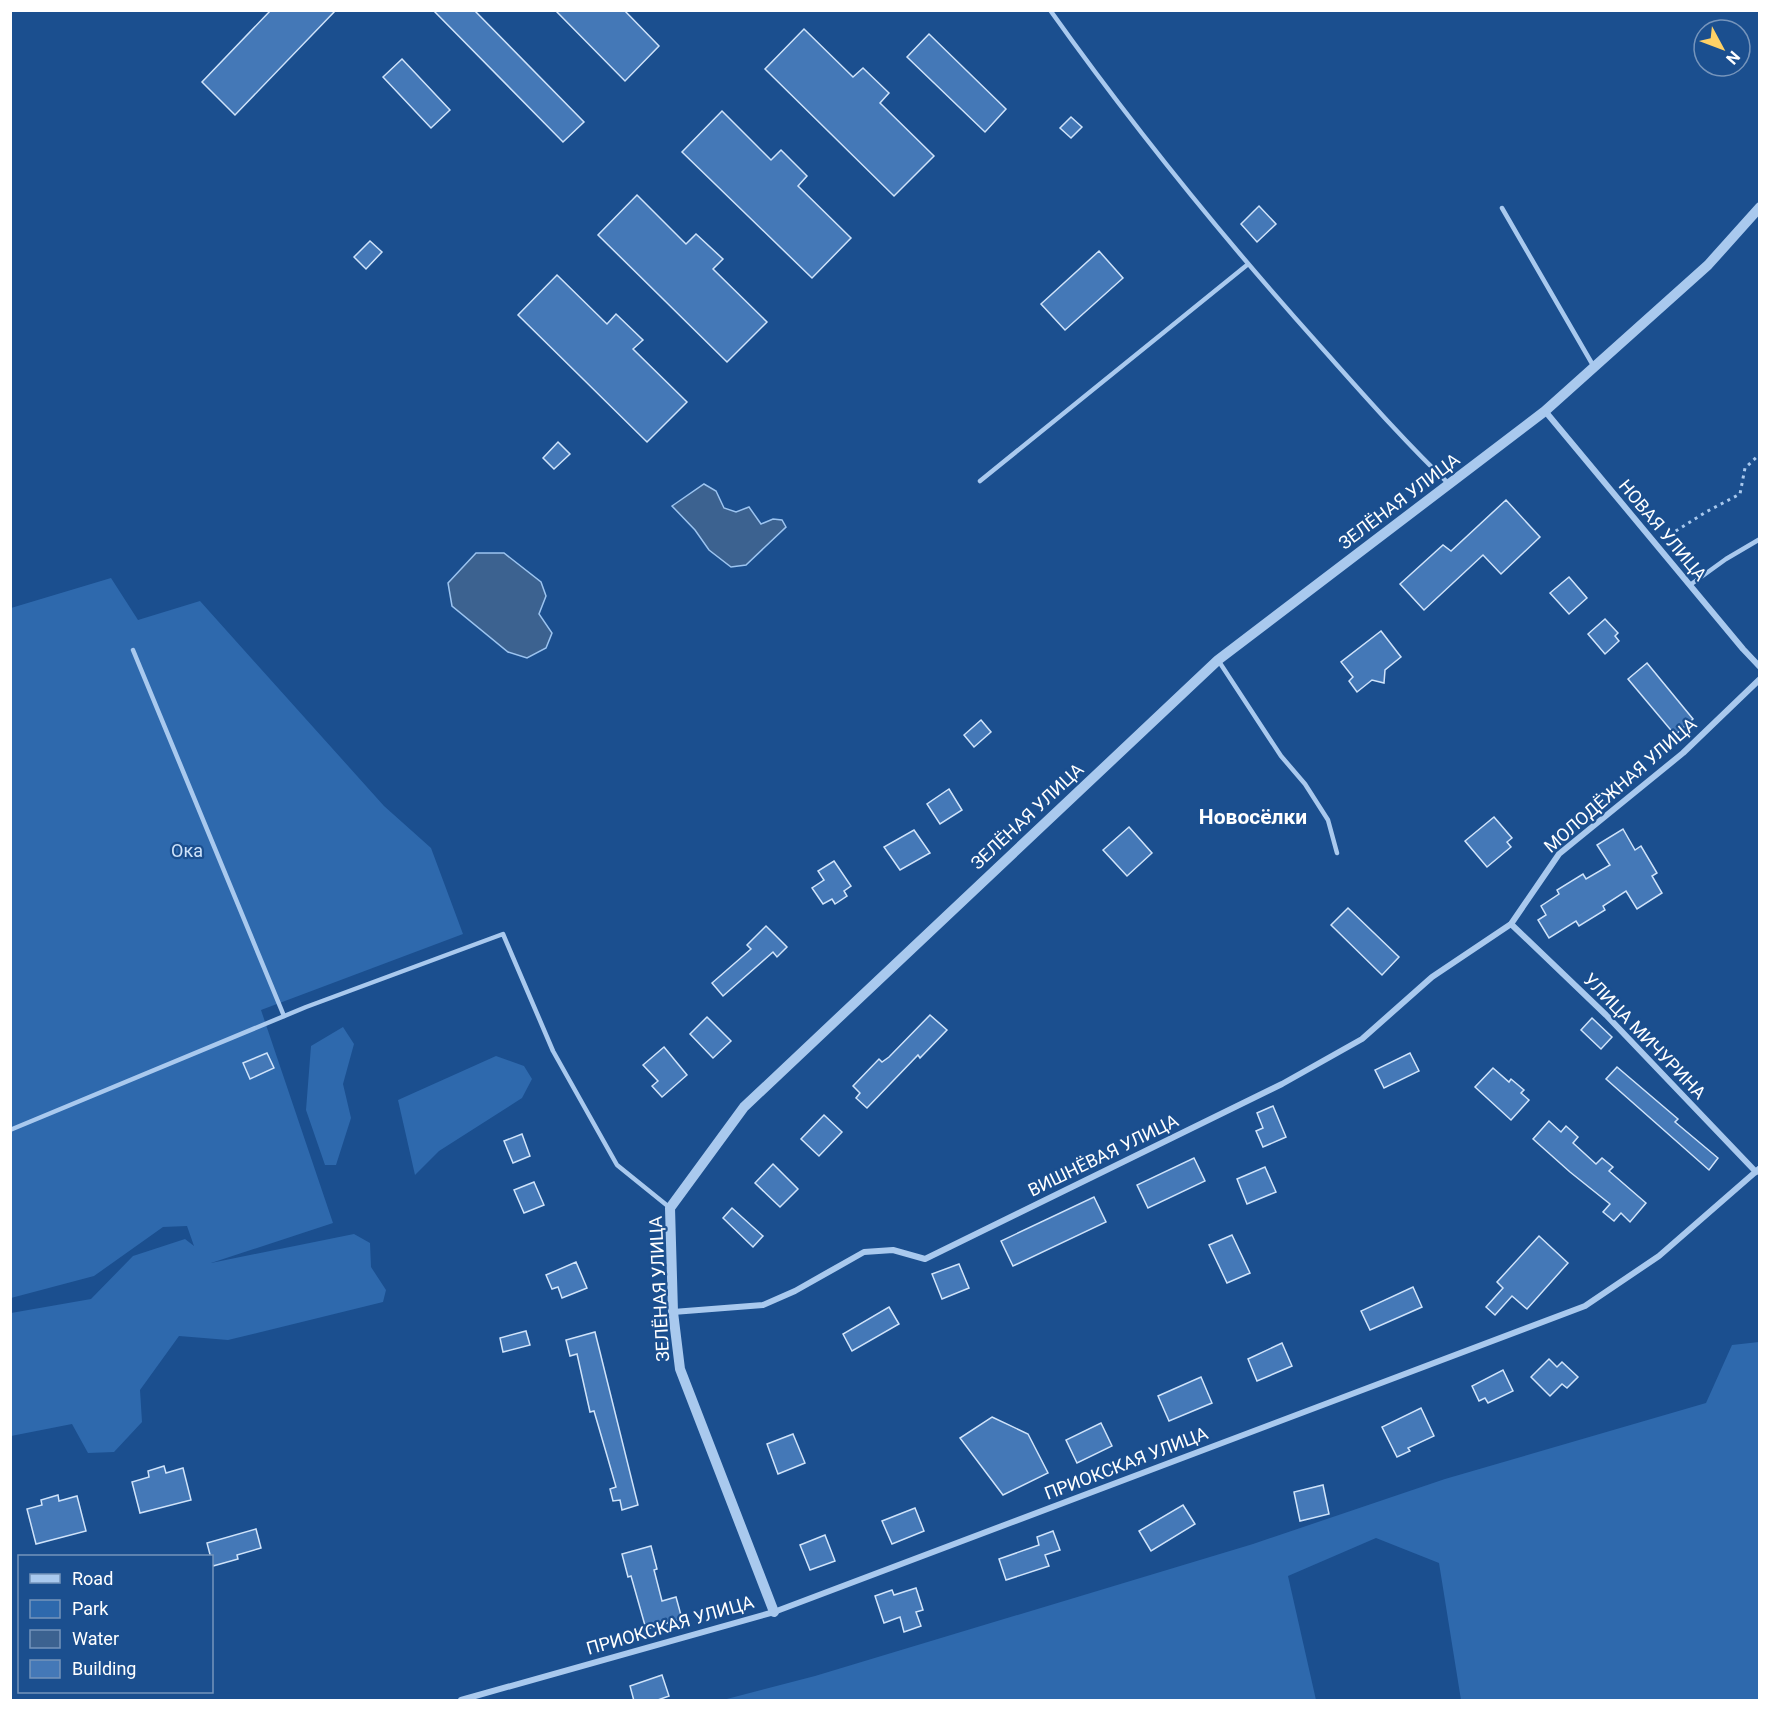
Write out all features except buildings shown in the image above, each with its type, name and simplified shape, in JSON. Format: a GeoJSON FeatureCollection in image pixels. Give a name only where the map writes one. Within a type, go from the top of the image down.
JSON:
{"type":"FeatureCollection","features":[{"type":"Feature","properties":{"kind":"street","name":"ЗЕЛЁНАЯ УЛИЦА"},"geometry":{"type":"LineString","coordinates":[[774,1612],[680,1369],[674,1312],[670,1208],[744,1107],[1218,660],[1545,411],[1708,265],[1759,208]]}},
{"type":"Feature","properties":{"kind":"street","name":"НОВАЯ УЛИЦА"},"geometry":{"type":"LineString","coordinates":[[1545,411],[1743,650],[1760,666]]}},
{"type":"Feature","properties":{"kind":"street","name":"МОЛОДЁЖНАЯ УЛИЦА"},"geometry":{"type":"LineString","coordinates":[[1511,924],[1559,854],[1683,753],[1760,679]]}},
{"type":"Feature","properties":{"kind":"street","name":"УЛИЦА МИЧУРИНА"},"geometry":{"type":"LineString","coordinates":[[1511,924],[1606,1015],[1758,1170]]}},
{"type":"Feature","properties":{"kind":"street","name":"ВИШНЁВАЯ УЛИЦА"},"geometry":{"type":"LineString","coordinates":[[674,1312],[763,1305],[795,1291],[864,1252],[894,1250],[925,1259],[1282,1084],[1362,1039],[1432,977],[1511,924]]}},
{"type":"Feature","properties":{"kind":"street","name":"ПРИОКСКАЯ УЛИЦА"},"geometry":{"type":"LineString","coordinates":[[461,1701],[774,1612],[1585,1306],[1659,1256],[1758,1170]]}},
{"type":"Feature","properties":{"kind":"lane"},"geometry":{"type":"LineString","coordinates":[[1050,10],[1109,93],[1247,264],[1412,448],[1449,484]]}},
{"type":"Feature","properties":{"kind":"lane"},"geometry":{"type":"LineString","coordinates":[[1502,208],[1594,367]]}},
{"type":"Feature","properties":{"kind":"lane"},"geometry":{"type":"LineString","coordinates":[[980,481],[1247,264]]}},
{"type":"Feature","properties":{"kind":"lane"},"geometry":{"type":"LineString","coordinates":[[1690,585],[1726,559],[1760,539]]}},
{"type":"Feature","properties":{"kind":"lane"},"geometry":{"type":"LineString","coordinates":[[133,650],[284,1016]]}},
{"type":"Feature","properties":{"kind":"lane"},"geometry":{"type":"LineString","coordinates":[[1218,660],[1281,756],[1305,784],[1328,820],[1337,853]]}},
{"type":"Feature","properties":{"kind":"lane"},"geometry":{"type":"LineString","coordinates":[[10,1130],[284,1016],[503,934],[553,1051],[617,1165],[670,1208]]}},
{"type":"Feature","properties":{"kind":"path"},"geometry":{"type":"LineString","coordinates":[[1655,543],[1740,494],[1745,468],[1760,454]]}},
{"type":"Feature","properties":{"kind":"green space","name":"Ока"},"geometry":{"type":"Polygon","coordinates":[[[111,578],[138,620],[200,601],[384,806],[431,848],[463,934],[261,1010],[333,1223],[211,1263],[354,1234],[370,1243],[371,1267],[386,1290],[383,1302],[228,1340],[179,1336],[140,1390],[142,1422],[114,1452],[88,1453],[72,1424],[11,1436],[11,1313],[91,1299],[133,1256],[185,1239],[194,1246],[187,1226],[163,1227],[94,1276],[11,1298],[11,608],[111,578]]]}},
{"type":"Feature","properties":{"kind":"green space"},"geometry":{"type":"Polygon","coordinates":[[[343,1027],[354,1044],[343,1084],[351,1118],[336,1165],[325,1165],[306,1110],[311,1046],[343,1027]]]}},
{"type":"Feature","properties":{"kind":"green space"},"geometry":{"type":"Polygon","coordinates":[[[496,1056],[524,1066],[532,1079],[522,1098],[439,1151],[415,1175],[398,1100],[496,1056]]]}},
{"type":"Feature","properties":{"kind":"green space"},"geometry":{"type":"Polygon","coordinates":[[[1759,1342],[1759,1700],[1461,1700],[1439,1563],[1376,1538],[1288,1576],[1316,1700],[723,1700],[815,1676],[1253,1544],[1445,1479],[1706,1403],[1732,1345],[1759,1342]]]}},
{"type":"Feature","properties":{"kind":"water"},"geometry":{"type":"Polygon","coordinates":[[[704,484],[716,491],[724,508],[736,512],[749,507],[761,524],[773,519],[782,520],[786,527],[746,565],[731,567],[709,550],[695,530],[672,506],[704,484]]]}},
{"type":"Feature","properties":{"kind":"water"},"geometry":{"type":"Polygon","coordinates":[[[476,553],[504,553],[541,582],[546,596],[539,614],[552,633],[546,648],[527,658],[508,652],[452,606],[448,583],[476,553]]]}},
{"type":"Feature","properties":{"kind":"district","name":"Новосёлки"},"geometry":{"type":"Point","coordinates":[1253,817]}}]}
